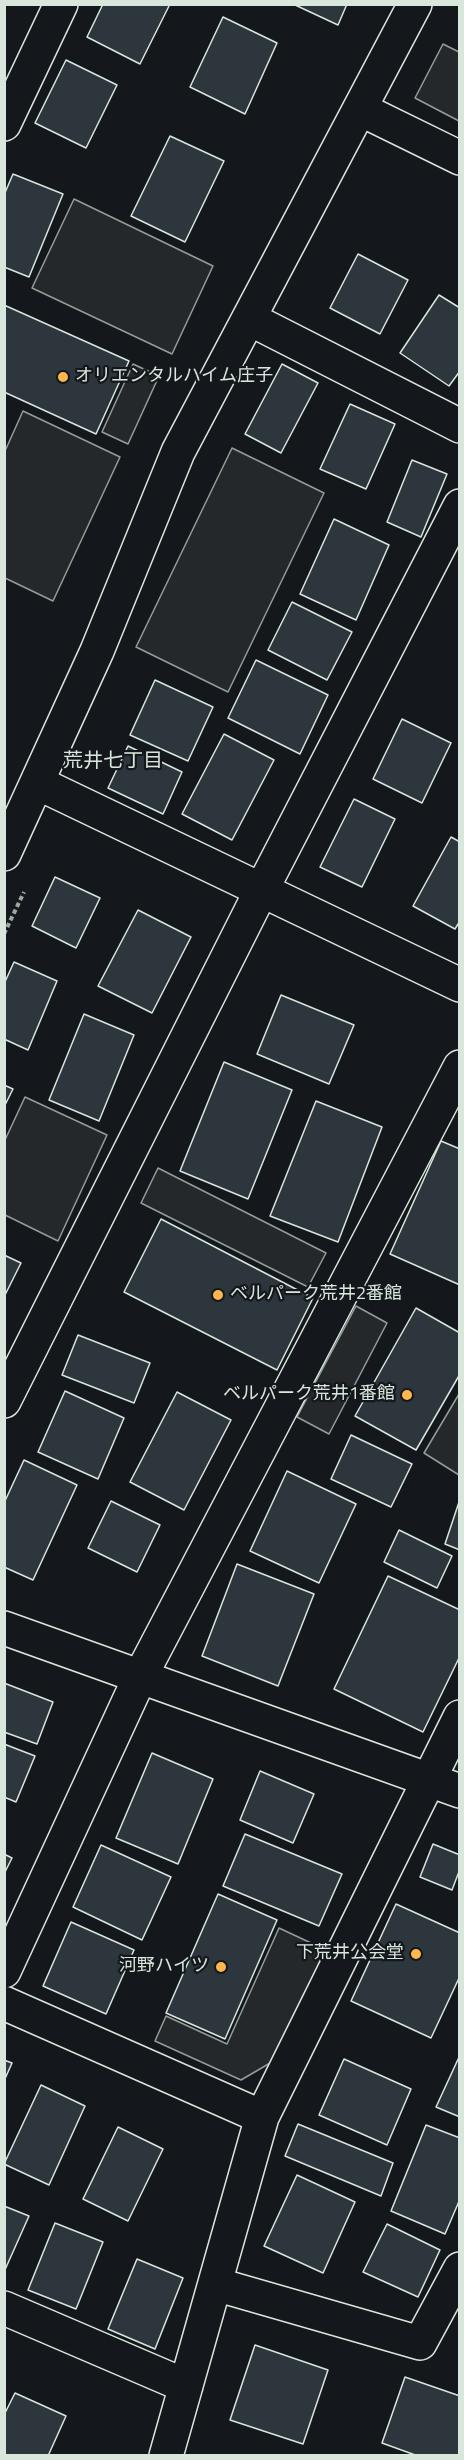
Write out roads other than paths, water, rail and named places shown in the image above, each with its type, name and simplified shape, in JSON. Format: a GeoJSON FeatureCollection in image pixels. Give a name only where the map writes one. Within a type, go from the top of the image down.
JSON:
{"type":"FeatureCollection","features":[{"type":"Feature","properties":{"kind":"street"},"geometry":{"type":"LineString","coordinates":[[4,124],[61,4]]}},
{"type":"Feature","properties":{"kind":"street"},"geometry":{"type":"LineString","coordinates":[[4,854],[13,817],[38,783],[97,651],[178,452],[415,4]]}},
{"type":"Feature","properties":{"kind":"street"},"geometry":{"type":"LineString","coordinates":[[360,109],[459,158]]}},
{"type":"Feature","properties":{"kind":"street"},"geometry":{"type":"LineString","coordinates":[[250,319],[459,426]]}},
{"type":"Feature","properties":{"kind":"street"},"geometry":{"type":"LineString","coordinates":[[4,1401],[262,889],[459,506]]}},
{"type":"Feature","properties":{"kind":"street"},"geometry":{"type":"LineString","coordinates":[[38,783],[262,889],[459,986]]}},
{"type":"Feature","properties":{"kind":"street"},"geometry":{"type":"LineString","coordinates":[[4,1971],[140,1677],[459,1067]]}},
{"type":"Feature","properties":{"kind":"street"},"geometry":{"type":"LineString","coordinates":[[4,1628],[459,1791]]}},
{"type":"Feature","properties":{"kind":"street"},"geometry":{"type":"LineString","coordinates":[[166,2456],[262,2117],[459,1717]]}},
{"type":"Feature","properties":{"kind":"street"},"geometry":{"type":"LineString","coordinates":[[4,2002],[262,2117]]}},
{"type":"Feature","properties":{"kind":"street"},"geometry":{"type":"LineString","coordinates":[[215,2284],[420,2343],[459,2269]]}},
{"type":"Feature","properties":{"kind":"street"},"geometry":{"type":"LineString","coordinates":[[4,2308],[186,2386]]}},
{"type":"Feature","properties":{"kind":"place","name":"オリエンタルハイム庄子"},"geometry":{"type":"Point","coordinates":[63,377]}},
{"type":"Feature","properties":{"kind":"place","name":"ベルパーク荒井2番館"},"geometry":{"type":"Point","coordinates":[218,1295]}},
{"type":"Feature","properties":{"kind":"place","name":"ベルパーク荒井1番館"},"geometry":{"type":"Point","coordinates":[407,1395]}},
{"type":"Feature","properties":{"kind":"place","name":"下荒井公会堂"},"geometry":{"type":"Point","coordinates":[416,1954]}},
{"type":"Feature","properties":{"kind":"place","name":"河野ハイツ"},"geometry":{"type":"Point","coordinates":[221,1967]}},
{"type":"Feature","properties":{"kind":"district","name":"荒井七丁目"},"geometry":{"type":"Point","coordinates":[113,762]}}]}
